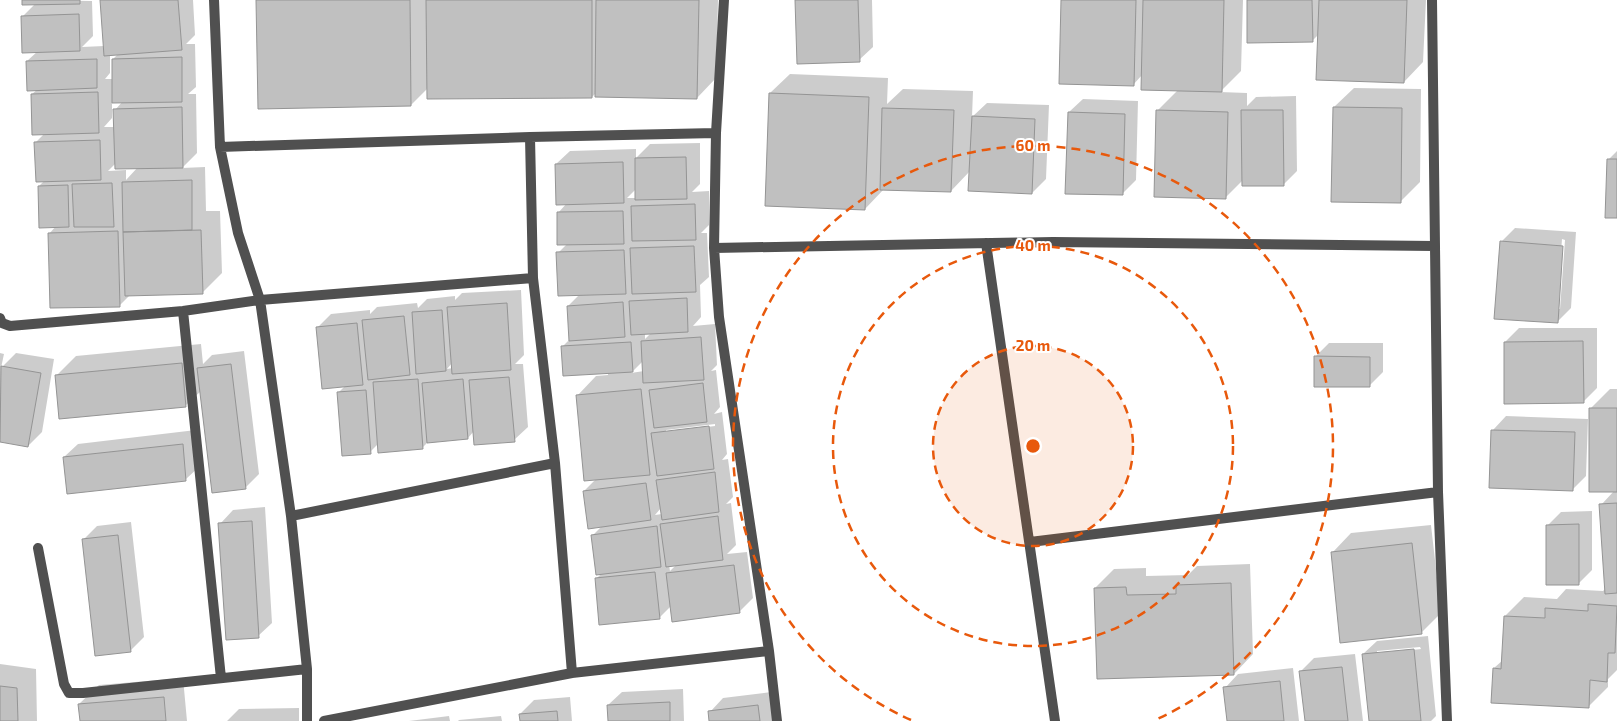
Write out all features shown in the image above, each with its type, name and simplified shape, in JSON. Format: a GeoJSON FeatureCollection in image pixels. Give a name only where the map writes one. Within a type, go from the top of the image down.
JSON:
{"type":"FeatureCollection","features":[{"type":"Feature","properties":{"kind":"street"},"geometry":{"type":"LineString","coordinates":[[214,0],[220,147],[238,233],[260,300],[291,516],[307,669],[307,721]]}},
{"type":"Feature","properties":{"kind":"street"},"geometry":{"type":"LineString","coordinates":[[724,0],[716,133],[714,248],[719,316],[769,651],[777,721]]}},
{"type":"Feature","properties":{"kind":"street"},"geometry":{"type":"LineString","coordinates":[[1432,0],[1438,492],[1447,721]]}},
{"type":"Feature","properties":{"kind":"street"},"geometry":{"type":"LineString","coordinates":[[220,147],[716,133]]}},
{"type":"Feature","properties":{"kind":"street"},"geometry":{"type":"LineString","coordinates":[[530,137],[533,278],[555,463],[572,673]]}},
{"type":"Feature","properties":{"kind":"street"},"geometry":{"type":"LineString","coordinates":[[714,248],[1053,242],[1434,246]]}},
{"type":"Feature","properties":{"kind":"street"},"geometry":{"type":"LineString","coordinates":[[986,243],[1055,721]]}},
{"type":"Feature","properties":{"kind":"street"},"geometry":{"type":"LineString","coordinates":[[0,318],[2,323],[10,326],[183,311],[260,300],[533,278]]}},
{"type":"Feature","properties":{"kind":"street"},"geometry":{"type":"LineString","coordinates":[[183,311],[221,678]]}},
{"type":"Feature","properties":{"kind":"street"},"geometry":{"type":"LineString","coordinates":[[291,516],[555,463]]}},
{"type":"Feature","properties":{"kind":"street"},"geometry":{"type":"LineString","coordinates":[[1030,542],[1438,492]]}},
{"type":"Feature","properties":{"kind":"street"},"geometry":{"type":"LineString","coordinates":[[38,548],[64,684],[69,693],[307,669]]}},
{"type":"Feature","properties":{"kind":"street"},"geometry":{"type":"LineString","coordinates":[[324,721],[572,673],[769,651]]}},
{"type":"Feature","properties":{"kind":"building"},"geometry":{"type":"Polygon","coordinates":[[[22,0],[80,0],[80,4],[22,5],[22,0]]]}},
{"type":"Feature","properties":{"kind":"building"},"geometry":{"type":"Polygon","coordinates":[[[100,0],[178,0],[182,50],[104,56],[100,0]]]}},
{"type":"Feature","properties":{"kind":"building"},"geometry":{"type":"Polygon","coordinates":[[[256,0],[410,0],[411,106],[258,109],[256,0]]]}},
{"type":"Feature","properties":{"kind":"building"},"geometry":{"type":"Polygon","coordinates":[[[426,0],[592,0],[592,98],[427,99],[426,0]]]}},
{"type":"Feature","properties":{"kind":"building"},"geometry":{"type":"Polygon","coordinates":[[[596,0],[699,0],[697,99],[595,97],[596,0]]]}},
{"type":"Feature","properties":{"kind":"building"},"geometry":{"type":"Polygon","coordinates":[[[795,0],[858,0],[860,62],[797,64],[795,0]]]}},
{"type":"Feature","properties":{"kind":"building"},"geometry":{"type":"Polygon","coordinates":[[[1061,0],[1136,0],[1134,86],[1059,84],[1061,0]]]}},
{"type":"Feature","properties":{"kind":"building"},"geometry":{"type":"Polygon","coordinates":[[[1143,0],[1224,0],[1222,92],[1141,90],[1143,0]]]}},
{"type":"Feature","properties":{"kind":"building"},"geometry":{"type":"Polygon","coordinates":[[[1247,0],[1312,0],[1313,42],[1247,43],[1247,0]]]}},
{"type":"Feature","properties":{"kind":"building"},"geometry":{"type":"Polygon","coordinates":[[[1319,0],[1407,0],[1404,83],[1316,80],[1319,0]]]}},
{"type":"Feature","properties":{"kind":"building"},"geometry":{"type":"Polygon","coordinates":[[[79,14],[80,51],[22,53],[21,16],[79,14]]]}},
{"type":"Feature","properties":{"kind":"building"},"geometry":{"type":"Polygon","coordinates":[[[182,57],[182,102],[112,103],[112,59],[182,57]]]}},
{"type":"Feature","properties":{"kind":"building"},"geometry":{"type":"Polygon","coordinates":[[[97,59],[97,88],[27,91],[26,61],[97,59]]]}},
{"type":"Feature","properties":{"kind":"building"},"geometry":{"type":"Polygon","coordinates":[[[98,92],[99,133],[32,135],[31,94],[98,92]]]}},
{"type":"Feature","properties":{"kind":"building"},"geometry":{"type":"Polygon","coordinates":[[[769,93],[869,97],[865,210],[765,206],[769,93]]]}},
{"type":"Feature","properties":{"kind":"building"},"geometry":{"type":"Polygon","coordinates":[[[182,107],[183,168],[115,169],[113,109],[182,107]]]}},
{"type":"Feature","properties":{"kind":"building"},"geometry":{"type":"Polygon","coordinates":[[[1333,107],[1402,108],[1401,203],[1331,202],[1333,107]]]}},
{"type":"Feature","properties":{"kind":"building"},"geometry":{"type":"Polygon","coordinates":[[[882,108],[954,110],[951,192],[880,190],[882,108]]]}},
{"type":"Feature","properties":{"kind":"building"},"geometry":{"type":"Polygon","coordinates":[[[1156,110],[1228,112],[1226,199],[1154,197],[1156,110]]]}},
{"type":"Feature","properties":{"kind":"building"},"geometry":{"type":"Polygon","coordinates":[[[1241,110],[1283,110],[1284,186],[1242,186],[1241,110]]]}},
{"type":"Feature","properties":{"kind":"building"},"geometry":{"type":"Polygon","coordinates":[[[1068,112],[1125,114],[1123,195],[1065,194],[1068,112]]]}},
{"type":"Feature","properties":{"kind":"building"},"geometry":{"type":"Polygon","coordinates":[[[972,116],[1035,119],[1032,194],[968,191],[972,116]]]}},
{"type":"Feature","properties":{"kind":"building"},"geometry":{"type":"Polygon","coordinates":[[[100,140],[101,180],[36,182],[34,142],[100,140]]]}},
{"type":"Feature","properties":{"kind":"building"},"geometry":{"type":"Polygon","coordinates":[[[686,157],[687,199],[635,200],[635,158],[686,157]]]}},
{"type":"Feature","properties":{"kind":"building"},"geometry":{"type":"Polygon","coordinates":[[[1607,159],[1617,159],[1617,218],[1605,218],[1607,159]]]}},
{"type":"Feature","properties":{"kind":"building"},"geometry":{"type":"Polygon","coordinates":[[[623,162],[624,203],[556,205],[555,164],[623,162]]]}},
{"type":"Feature","properties":{"kind":"building"},"geometry":{"type":"Polygon","coordinates":[[[192,180],[192,230],[123,232],[122,182],[192,180]]]}},
{"type":"Feature","properties":{"kind":"building"},"geometry":{"type":"Polygon","coordinates":[[[112,183],[114,227],[74,227],[72,184],[112,183]]]}},
{"type":"Feature","properties":{"kind":"building"},"geometry":{"type":"Polygon","coordinates":[[[68,185],[69,227],[39,228],[38,186],[68,185]]]}},
{"type":"Feature","properties":{"kind":"building"},"geometry":{"type":"Polygon","coordinates":[[[695,204],[696,240],[632,241],[631,206],[695,204]]]}},
{"type":"Feature","properties":{"kind":"building"},"geometry":{"type":"Polygon","coordinates":[[[623,211],[624,244],[557,245],[557,212],[623,211]]]}},
{"type":"Feature","properties":{"kind":"building"},"geometry":{"type":"Polygon","coordinates":[[[201,230],[203,294],[125,296],[123,232],[201,230]]]}},
{"type":"Feature","properties":{"kind":"building"},"geometry":{"type":"Polygon","coordinates":[[[118,231],[120,307],[50,308],[48,233],[118,231]]]}},
{"type":"Feature","properties":{"kind":"building"},"geometry":{"type":"Polygon","coordinates":[[[1500,241],[1563,246],[1558,323],[1494,319],[1500,241]]]}},
{"type":"Feature","properties":{"kind":"building"},"geometry":{"type":"Polygon","coordinates":[[[694,246],[696,292],[632,294],[630,248],[694,246]]]}},
{"type":"Feature","properties":{"kind":"building"},"geometry":{"type":"Polygon","coordinates":[[[624,250],[626,294],[558,296],[556,252],[624,250]]]}},
{"type":"Feature","properties":{"kind":"building"},"geometry":{"type":"Polygon","coordinates":[[[687,298],[688,332],[631,335],[629,301],[687,298]]]}},
{"type":"Feature","properties":{"kind":"building"},"geometry":{"type":"Polygon","coordinates":[[[623,302],[625,337],[569,341],[567,306],[623,302]]]}},
{"type":"Feature","properties":{"kind":"building"},"geometry":{"type":"Polygon","coordinates":[[[507,303],[511,370],[452,374],[447,307],[507,303]]]}},
{"type":"Feature","properties":{"kind":"building"},"geometry":{"type":"Polygon","coordinates":[[[442,310],[446,371],[416,374],[412,312],[442,310]]]}},
{"type":"Feature","properties":{"kind":"building"},"geometry":{"type":"Polygon","coordinates":[[[404,316],[410,375],[368,380],[362,320],[404,316]]]}},
{"type":"Feature","properties":{"kind":"building"},"geometry":{"type":"Polygon","coordinates":[[[357,323],[363,385],[322,389],[316,327],[357,323]]]}},
{"type":"Feature","properties":{"kind":"building"},"geometry":{"type":"Polygon","coordinates":[[[701,337],[704,380],[643,383],[641,341],[701,337]]]}},
{"type":"Feature","properties":{"kind":"building"},"geometry":{"type":"Polygon","coordinates":[[[1583,341],[1584,403],[1504,404],[1504,342],[1583,341]]]}},
{"type":"Feature","properties":{"kind":"building"},"geometry":{"type":"Polygon","coordinates":[[[631,342],[633,372],[563,376],[561,346],[631,342]]]}},
{"type":"Feature","properties":{"kind":"building"},"geometry":{"type":"Polygon","coordinates":[[[1314,356],[1370,357],[1370,387],[1314,387],[1314,356]]]}},
{"type":"Feature","properties":{"kind":"building"},"geometry":{"type":"Polygon","coordinates":[[[182,363],[186,407],[59,419],[55,375],[182,363]]]}},
{"type":"Feature","properties":{"kind":"building"},"geometry":{"type":"Polygon","coordinates":[[[231,364],[246,489],[212,493],[197,368],[231,364]]]}},
{"type":"Feature","properties":{"kind":"building"},"geometry":{"type":"Polygon","coordinates":[[[1,366],[41,373],[28,447],[0,442],[1,366]]]}},
{"type":"Feature","properties":{"kind":"building"},"geometry":{"type":"Polygon","coordinates":[[[509,377],[515,442],[474,445],[469,380],[509,377]]]}},
{"type":"Feature","properties":{"kind":"building"},"geometry":{"type":"Polygon","coordinates":[[[418,379],[423,449],[378,453],[373,382],[418,379]]]}},
{"type":"Feature","properties":{"kind":"building"},"geometry":{"type":"Polygon","coordinates":[[[463,379],[468,439],[427,443],[422,383],[463,379]]]}},
{"type":"Feature","properties":{"kind":"building"},"geometry":{"type":"Polygon","coordinates":[[[703,383],[707,422],[654,428],[649,390],[703,383]]]}},
{"type":"Feature","properties":{"kind":"building"},"geometry":{"type":"Polygon","coordinates":[[[641,389],[650,475],[584,481],[576,395],[641,389]]]}},
{"type":"Feature","properties":{"kind":"building"},"geometry":{"type":"Polygon","coordinates":[[[366,390],[371,454],[342,456],[337,392],[366,390]]]}},
{"type":"Feature","properties":{"kind":"building"},"geometry":{"type":"Polygon","coordinates":[[[1589,408],[1617,408],[1617,492],[1589,492],[1589,408]]]}},
{"type":"Feature","properties":{"kind":"building"},"geometry":{"type":"Polygon","coordinates":[[[709,426],[714,469],[657,476],[651,433],[709,426]]]}},
{"type":"Feature","properties":{"kind":"building"},"geometry":{"type":"Polygon","coordinates":[[[1491,430],[1575,432],[1573,491],[1489,488],[1491,430]]]}},
{"type":"Feature","properties":{"kind":"building"},"geometry":{"type":"Polygon","coordinates":[[[183,444],[186,481],[67,494],[63,457],[183,444]]]}},
{"type":"Feature","properties":{"kind":"building"},"geometry":{"type":"Polygon","coordinates":[[[715,472],[719,512],[662,520],[656,480],[715,472]]]}},
{"type":"Feature","properties":{"kind":"building"},"geometry":{"type":"Polygon","coordinates":[[[646,483],[651,520],[588,529],[583,491],[646,483]]]}},
{"type":"Feature","properties":{"kind":"building"},"geometry":{"type":"Polygon","coordinates":[[[1617,503],[1617,593],[1605,594],[1599,504],[1617,503]]]}},
{"type":"Feature","properties":{"kind":"building"},"geometry":{"type":"Polygon","coordinates":[[[718,516],[723,560],[666,567],[660,524],[718,516]]]}},
{"type":"Feature","properties":{"kind":"building"},"geometry":{"type":"Polygon","coordinates":[[[252,521],[259,638],[226,640],[218,523],[252,521]]]}},
{"type":"Feature","properties":{"kind":"building"},"geometry":{"type":"Polygon","coordinates":[[[1579,524],[1579,585],[1546,585],[1546,525],[1579,524]]]}},
{"type":"Feature","properties":{"kind":"building"},"geometry":{"type":"Polygon","coordinates":[[[657,526],[661,567],[596,575],[591,535],[657,526]]]}},
{"type":"Feature","properties":{"kind":"building"},"geometry":{"type":"Polygon","coordinates":[[[118,535],[131,652],[95,656],[82,539],[118,535]]]}},
{"type":"Feature","properties":{"kind":"building"},"geometry":{"type":"Polygon","coordinates":[[[1412,543],[1422,634],[1340,643],[1331,552],[1412,543]]]}},
{"type":"Feature","properties":{"kind":"building"},"geometry":{"type":"Polygon","coordinates":[[[734,565],[740,613],[672,622],[666,573],[734,565]]]}},
{"type":"Feature","properties":{"kind":"building"},"geometry":{"type":"Polygon","coordinates":[[[655,572],[660,619],[599,625],[595,578],[655,572]]]}},
{"type":"Feature","properties":{"kind":"building"},"geometry":{"type":"Polygon","coordinates":[[[1231,583],[1234,675],[1097,679],[1094,588],[1126,587],[1127,595],[1176,594],[1176,585],[1231,583]]]}},
{"type":"Feature","properties":{"kind":"building"},"geometry":{"type":"Polygon","coordinates":[[[1588,604],[1617,606],[1615,653],[1608,653],[1607,682],[1590,680],[1589,708],[1491,703],[1493,668],[1501,669],[1504,616],[1545,618],[1545,608],[1588,611],[1588,604]]]}},
{"type":"Feature","properties":{"kind":"building"},"geometry":{"type":"Polygon","coordinates":[[[1414,649],[1421,721],[1369,721],[1362,654],[1414,649]]]}},
{"type":"Feature","properties":{"kind":"building"},"geometry":{"type":"Polygon","coordinates":[[[1342,667],[1348,721],[1305,721],[1299,671],[1342,667]]]}},
{"type":"Feature","properties":{"kind":"building"},"geometry":{"type":"Polygon","coordinates":[[[1280,681],[1284,721],[1227,721],[1223,687],[1280,681]]]}},
{"type":"Feature","properties":{"kind":"building"},"geometry":{"type":"Polygon","coordinates":[[[0,686],[17,688],[18,721],[0,721],[0,686]]]}},
{"type":"Feature","properties":{"kind":"building"},"geometry":{"type":"Polygon","coordinates":[[[164,697],[166,721],[80,721],[78,704],[164,697]]]}},
{"type":"Feature","properties":{"kind":"building"},"geometry":{"type":"Polygon","coordinates":[[[670,702],[670,721],[608,721],[607,705],[670,702]]]}},
{"type":"Feature","properties":{"kind":"building"},"geometry":{"type":"Polygon","coordinates":[[[758,705],[760,721],[709,721],[708,711],[758,705]]]}},
{"type":"Feature","properties":{"kind":"building"},"geometry":{"type":"Polygon","coordinates":[[[557,711],[558,721],[520,721],[519,714],[557,711]]]}}]}
